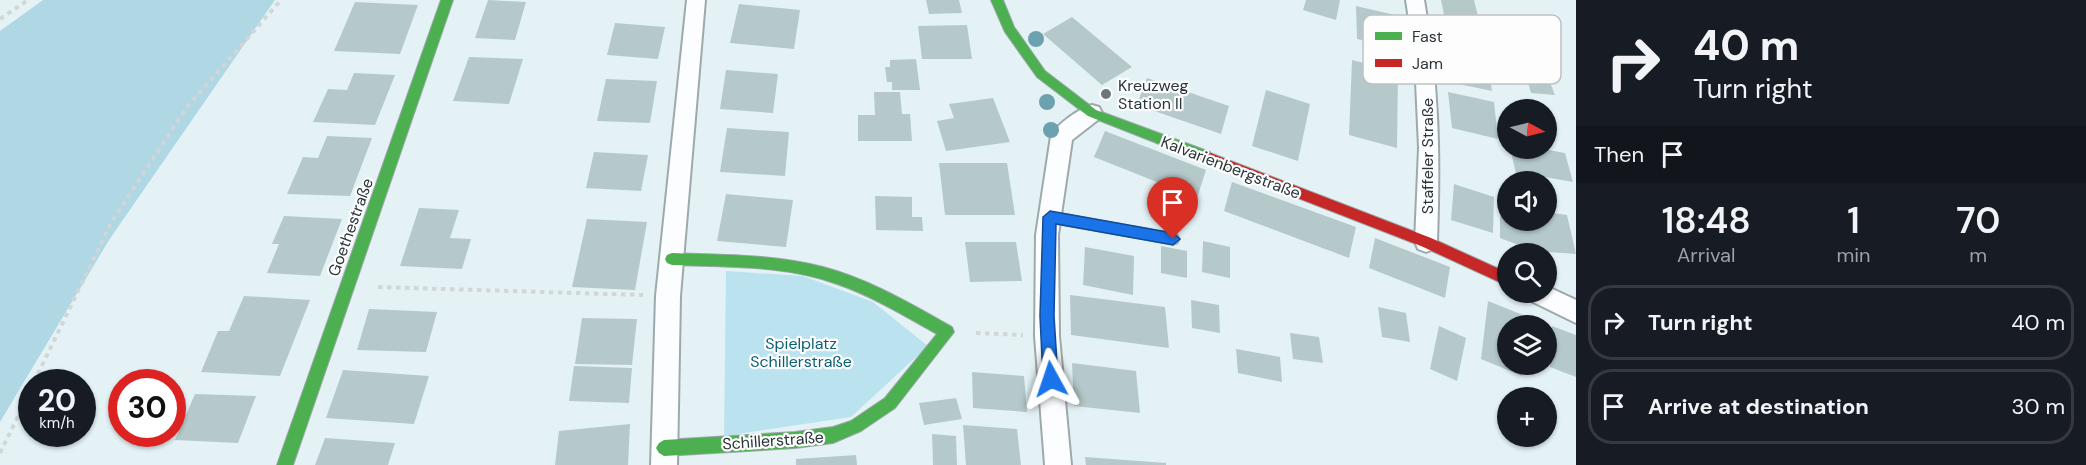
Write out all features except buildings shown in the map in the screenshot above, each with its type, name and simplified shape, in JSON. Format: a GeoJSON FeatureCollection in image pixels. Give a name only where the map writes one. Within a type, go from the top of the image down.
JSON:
{"type":"FeatureCollection","features":[{"type":"Feature","properties":{"kind":"street","name":"Goethestraße"},"geometry":{"type":"LineString","coordinates":[[285,465],[447,0]]}},
{"type":"Feature","properties":{"kind":"street","name":"Schillerstraße"},"geometry":{"type":"LineString","coordinates":[[696,0],[668,296],[664,456],[833,435],[848,429],[890,403],[947,332]]}},
{"type":"Feature","properties":{"kind":"street","name":"Kalvarienbergstraße"},"geometry":{"type":"LineString","coordinates":[[997,0],[1009,29],[1041,74],[1092,113],[1426,242],[1497,275]]}},
{"type":"Feature","properties":{"kind":"street","name":"Staffeler Straße"},"geometry":{"type":"LineString","coordinates":[[1415,0],[1418,15]]}},
{"type":"Feature","properties":{"kind":"street","name":"Staffeler Straße"},"geometry":{"type":"LineString","coordinates":[[1426,84],[1430,148],[1426,242]]}},
{"type":"Feature","properties":{"kind":"street"},"geometry":{"type":"LineString","coordinates":[[1058,465],[1047,336],[1047,235],[1062,136],[1092,113]]}},
{"type":"Feature","properties":{"kind":"street"},"geometry":{"type":"LineString","coordinates":[[672,259],[793,266],[823,273],[867,289],[947,332]]}},
{"type":"Feature","properties":{"kind":"street"},"geometry":{"type":"LineString","coordinates":[[1557,303],[1576,312]]}},
{"type":"Feature","properties":{"kind":"lane"},"geometry":{"type":"LineString","coordinates":[[1050,217],[1173,239]]}},
{"type":"Feature","properties":{"kind":"path"},"geometry":{"type":"LineString","coordinates":[[0,19],[28,0]]}},
{"type":"Feature","properties":{"kind":"path"},"geometry":{"type":"LineString","coordinates":[[40,369],[111,223],[187,107],[281,0]]}},
{"type":"Feature","properties":{"kind":"path"},"geometry":{"type":"LineString","coordinates":[[346,286],[668,296]]}},
{"type":"Feature","properties":{"kind":"path"},"geometry":{"type":"LineString","coordinates":[[947,332],[1047,336]]}},
{"type":"Feature","properties":{"kind":"path"},"geometry":{"type":"LineString","coordinates":[[0,453],[18,416]]}},
{"type":"Feature","properties":{"kind":"green space","name":"Spielplatz Schillerstraße"},"geometry":{"type":"Polygon","coordinates":[[[726,271],[803,276],[873,302],[928,346],[851,417],[724,436],[726,271]]]}},
{"type":"Feature","properties":{"kind":"shaded area"},"geometry":{"type":"Polygon","coordinates":[[[43,0],[275,0],[109,240],[32,369],[18,369],[18,392],[0,422],[0,31],[43,0]]]}},
{"type":"Feature","properties":{"kind":"traffic: fast"},"geometry":{"type":"LineString","coordinates":[[285,465],[447,0]]}},
{"type":"Feature","properties":{"kind":"traffic: fast"},"geometry":{"type":"LineString","coordinates":[[997,0],[1009,29],[1041,74],[1092,113],[1205,156]]}},
{"type":"Feature","properties":{"kind":"traffic: fast"},"geometry":{"type":"LineString","coordinates":[[664,448],[795,440],[833,435],[856,426],[890,403],[947,332],[871,291],[823,273],[767,263],[672,259]]}},
{"type":"Feature","properties":{"kind":"traffic: jam"},"geometry":{"type":"LineString","coordinates":[[1205,156],[1426,242],[1497,275]]}},
{"type":"Feature","properties":{"kind":"place","name":"Kreuzweg Station II"},"geometry":{"type":"Point","coordinates":[1106,94]}},
{"type":"Feature","properties":{"kind":"route"},"geometry":{"type":"LineString","coordinates":[[1051,379],[1047,336],[1047,235],[1050,217],[1173,239]]}}]}
